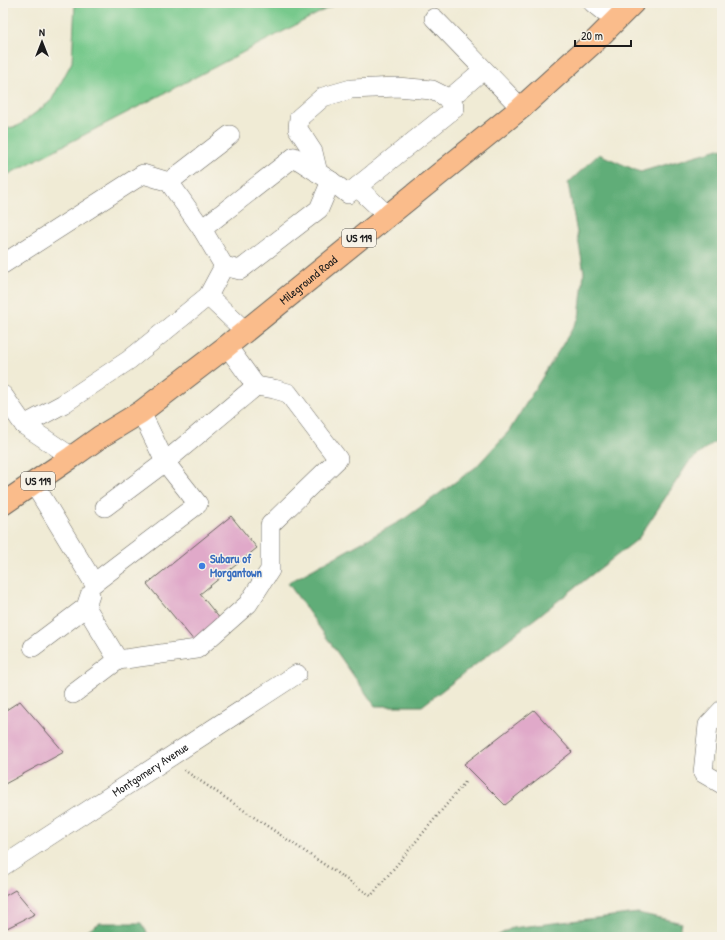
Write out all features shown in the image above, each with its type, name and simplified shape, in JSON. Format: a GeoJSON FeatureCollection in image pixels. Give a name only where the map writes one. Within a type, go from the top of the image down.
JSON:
{"type":"FeatureCollection","features":[{"type":"Feature","properties":{"kind":"main road","name":"Mileground Road"},"geometry":{"type":"LineString","coordinates":[[3,504],[72,458],[100,437],[140,412],[227,346],[521,108],[633,3]]}},
{"type":"Feature","properties":{"kind":"street"},"geometry":{"type":"LineString","coordinates":[[593,3],[615,21]]}},
{"type":"Feature","properties":{"kind":"street"},"geometry":{"type":"LineString","coordinates":[[434,18],[521,108]]}},
{"type":"Feature","properties":{"kind":"street"},"geometry":{"type":"LineString","coordinates":[[448,100],[483,70]]}},
{"type":"Feature","properties":{"kind":"street"},"geometry":{"type":"LineString","coordinates":[[3,264],[143,174],[169,182],[202,229],[224,266],[240,270],[319,209],[325,177],[313,152],[298,129],[299,118],[323,97],[351,89],[397,87],[432,90],[446,97],[454,108],[348,194],[325,177],[294,157],[202,229]]}},
{"type":"Feature","properties":{"kind":"street"},"geometry":{"type":"LineString","coordinates":[[169,182],[230,135]]}},
{"type":"Feature","properties":{"kind":"street"},"geometry":{"type":"LineString","coordinates":[[357,187],[387,216]]}},
{"type":"Feature","properties":{"kind":"street"},"geometry":{"type":"LineString","coordinates":[[14,420],[63,404],[129,360],[208,296],[224,266]]}},
{"type":"Feature","properties":{"kind":"street"},"geometry":{"type":"LineString","coordinates":[[208,296],[245,331]]}},
{"type":"Feature","properties":{"kind":"street"},"geometry":{"type":"LineString","coordinates":[[73,694],[118,660],[197,649],[248,604],[270,570],[270,525],[338,459],[288,393],[256,386],[227,346]]}},
{"type":"Feature","properties":{"kind":"street"},"geometry":{"type":"LineString","coordinates":[[105,507],[165,462],[256,386]]}},
{"type":"Feature","properties":{"kind":"street"},"geometry":{"type":"LineString","coordinates":[[3,395],[14,420],[72,458]]}},
{"type":"Feature","properties":{"kind":"street"},"geometry":{"type":"LineString","coordinates":[[33,647],[86,607],[94,582],[198,504],[165,462],[140,412]]}},
{"type":"Feature","properties":{"kind":"street"},"geometry":{"type":"LineString","coordinates":[[34,484],[94,582]]}},
{"type":"Feature","properties":{"kind":"street"},"geometry":{"type":"LineString","coordinates":[[86,607],[118,660]]}},
{"type":"Feature","properties":{"kind":"street","name":"Montgomery Avenue"},"geometry":{"type":"LineString","coordinates":[[3,866],[297,674]]}},
{"type":"Feature","properties":{"kind":"street"},"geometry":{"type":"LineString","coordinates":[[722,710],[708,725],[702,773],[722,784]]}},
{"type":"Feature","properties":{"kind":"path"},"geometry":{"type":"LineString","coordinates":[[167,759],[371,896],[466,781]]}},
{"type":"Feature","properties":{"kind":"green space"},"geometry":{"type":"Polygon","coordinates":[[[75,3],[338,3],[3,177],[3,129],[18,126],[51,101],[72,62],[75,3]]]}},
{"type":"Feature","properties":{"kind":"green space"},"geometry":{"type":"Polygon","coordinates":[[[722,148],[722,436],[689,462],[638,539],[422,706],[375,706],[288,583],[404,519],[476,467],[509,431],[579,318],[584,272],[568,183],[599,154],[640,172],[722,148]]]}},
{"type":"Feature","properties":{"kind":"green space"},"geometry":{"type":"Polygon","coordinates":[[[638,913],[682,923],[678,937],[495,937],[512,928],[638,913]]]}},
{"type":"Feature","properties":{"kind":"green space"},"geometry":{"type":"Polygon","coordinates":[[[100,923],[141,923],[150,937],[75,937],[100,923]]]}},
{"type":"Feature","properties":{"kind":"building","name":"Subaru of Morgantown"},"geometry":{"type":"Polygon","coordinates":[[[231,516],[257,548],[200,594],[221,620],[195,642],[147,584],[231,516]]]}},
{"type":"Feature","properties":{"kind":"building"},"geometry":{"type":"Polygon","coordinates":[[[20,701],[64,752],[3,785],[3,712],[20,701]]]}},
{"type":"Feature","properties":{"kind":"building"},"geometry":{"type":"Polygon","coordinates":[[[534,710],[572,752],[505,805],[464,764],[534,710]]]}},
{"type":"Feature","properties":{"kind":"building"},"geometry":{"type":"Polygon","coordinates":[[[15,890],[35,914],[3,930],[3,897],[15,890]]]}},
{"type":"Feature","properties":{"kind":"place","name":"Subaru of Morgantown"},"geometry":{"type":"Point","coordinates":[202,566]}}]}
